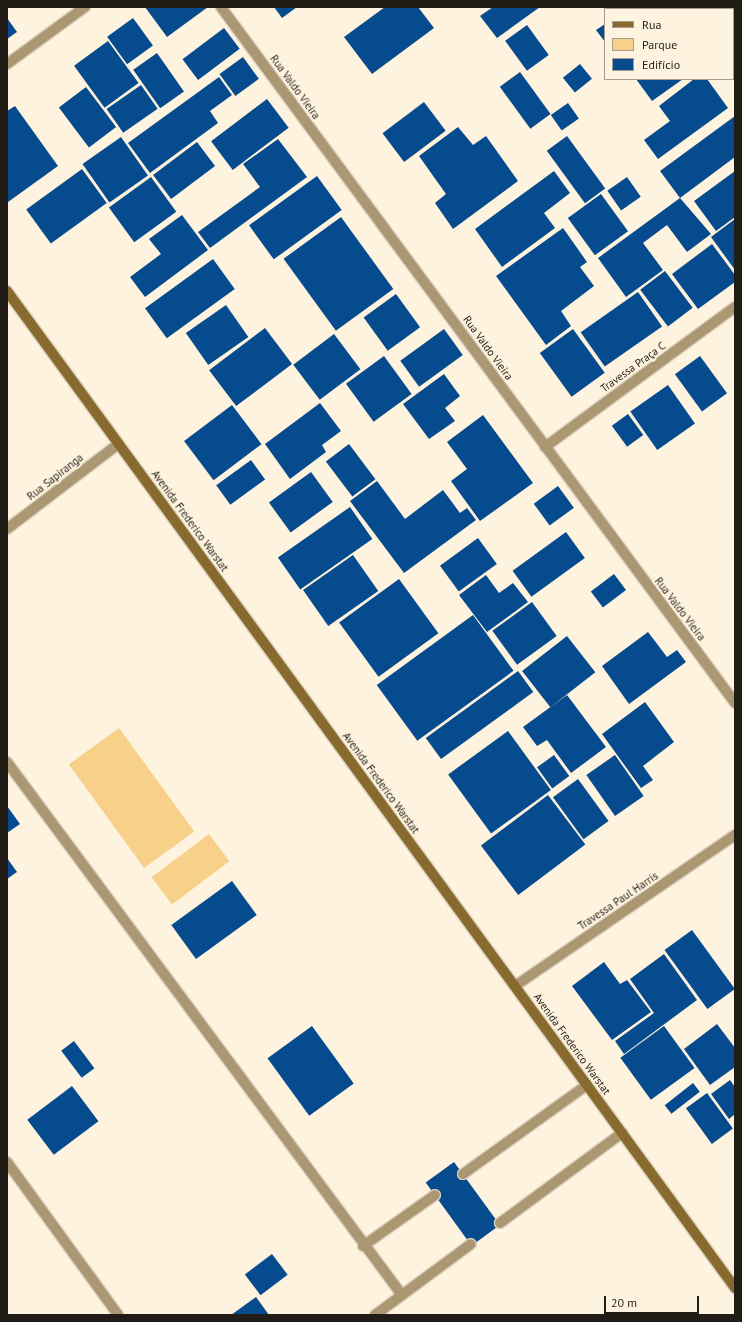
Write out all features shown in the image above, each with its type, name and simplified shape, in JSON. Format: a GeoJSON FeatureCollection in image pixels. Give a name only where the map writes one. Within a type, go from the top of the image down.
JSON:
{"type":"FeatureCollection","features":[{"type":"Feature","properties":{"kind":"street"},"geometry":{"type":"LineString","coordinates":[[7,64],[85,7]]}},
{"type":"Feature","properties":{"kind":"street","name":"Rua Valdo Vieira"},"geometry":{"type":"LineString","coordinates":[[222,7],[735,703]]}},
{"type":"Feature","properties":{"kind":"street","name":"Avenida Frederico Warstat"},"geometry":{"type":"LineString","coordinates":[[7,292],[735,1288]]}},
{"type":"Feature","properties":{"kind":"street","name":"Travessa Praça C"},"geometry":{"type":"LineString","coordinates":[[545,447],[735,307]]}},
{"type":"Feature","properties":{"kind":"street","name":"Rua Sapiranga"},"geometry":{"type":"LineString","coordinates":[[7,529],[118,444]]}},
{"type":"Feature","properties":{"kind":"street"},"geometry":{"type":"LineString","coordinates":[[7,762],[363,1246],[402,1295]]}},
{"type":"Feature","properties":{"kind":"street","name":"Travessa Paul Harris"},"geometry":{"type":"LineString","coordinates":[[514,986],[735,835]]}},
{"type":"Feature","properties":{"kind":"street"},"geometry":{"type":"LineString","coordinates":[[463,1174],[587,1085]]}},
{"type":"Feature","properties":{"kind":"street"},"geometry":{"type":"LineString","coordinates":[[500,1223],[622,1134]]}},
{"type":"Feature","properties":{"kind":"street"},"geometry":{"type":"LineString","coordinates":[[7,1162],[118,1315]]}},
{"type":"Feature","properties":{"kind":"street"},"geometry":{"type":"LineString","coordinates":[[363,1246],[435,1195]]}},
{"type":"Feature","properties":{"kind":"street"},"geometry":{"type":"LineString","coordinates":[[375,1315],[471,1244]]}},
{"type":"Feature","properties":{"kind":"green space"},"geometry":{"type":"Polygon","coordinates":[[[119,728],[194,832],[144,868],[69,764],[119,728]]]}},
{"type":"Feature","properties":{"kind":"green space"},"geometry":{"type":"Polygon","coordinates":[[[209,834],[229,861],[172,904],[151,877],[209,834]]]}},
{"type":"Feature","properties":{"kind":"building"},"geometry":{"type":"Polygon","coordinates":[[[145,7],[208,7],[167,37],[145,7]]]}},
{"type":"Feature","properties":{"kind":"building"},"geometry":{"type":"Polygon","coordinates":[[[274,7],[297,7],[282,18],[274,7]]]}},
{"type":"Feature","properties":{"kind":"building"},"geometry":{"type":"Polygon","coordinates":[[[385,7],[418,7],[434,28],[372,74],[344,37],[385,7]]]}},
{"type":"Feature","properties":{"kind":"building"},"geometry":{"type":"Polygon","coordinates":[[[493,7],[540,7],[497,38],[480,16],[493,7]]]}},
{"type":"Feature","properties":{"kind":"building"},"geometry":{"type":"Polygon","coordinates":[[[648,7],[648,8],[628,8],[648,7]]]}},
{"type":"Feature","properties":{"kind":"building"},"geometry":{"type":"Polygon","coordinates":[[[7,18],[17,32],[7,39],[7,18]]]}},
{"type":"Feature","properties":{"kind":"building"},"geometry":{"type":"Polygon","coordinates":[[[133,18],[153,46],[127,64],[107,37],[133,18]]]}},
{"type":"Feature","properties":{"kind":"building"},"geometry":{"type":"Polygon","coordinates":[[[527,25],[549,55],[527,71],[505,41],[527,25]]]}},
{"type":"Feature","properties":{"kind":"building"},"geometry":{"type":"Polygon","coordinates":[[[604,25],[604,41],[596,30],[604,25]]]}},
{"type":"Feature","properties":{"kind":"building"},"geometry":{"type":"Polygon","coordinates":[[[224,28],[240,49],[198,80],[182,59],[224,28]]]}},
{"type":"Feature","properties":{"kind":"building"},"geometry":{"type":"Polygon","coordinates":[[[108,41],[139,83],[105,108],[74,66],[108,41]]]}},
{"type":"Feature","properties":{"kind":"building"},"geometry":{"type":"Polygon","coordinates":[[[157,53],[184,92],[160,108],[133,70],[157,53]]]}},
{"type":"Feature","properties":{"kind":"building"},"geometry":{"type":"Polygon","coordinates":[[[243,57],[259,79],[235,96],[220,74],[243,57]]]}},
{"type":"Feature","properties":{"kind":"building"},"geometry":{"type":"Polygon","coordinates":[[[580,64],[592,79],[575,93],[563,78],[580,64]]]}},
{"type":"Feature","properties":{"kind":"building"},"geometry":{"type":"Polygon","coordinates":[[[520,72],[551,114],[530,129],[500,87],[520,72]]]}},
{"type":"Feature","properties":{"kind":"building"},"geometry":{"type":"Polygon","coordinates":[[[219,77],[232,95],[210,111],[218,123],[150,173],[128,143],[219,77]]]}},
{"type":"Feature","properties":{"kind":"building"},"geometry":{"type":"Polygon","coordinates":[[[637,80],[682,80],[652,101],[637,80]]]}},
{"type":"Feature","properties":{"kind":"building"},"geometry":{"type":"Polygon","coordinates":[[[693,80],[708,80],[728,108],[658,159],[644,140],[670,121],[659,106],[693,80]]]}},
{"type":"Feature","properties":{"kind":"building"},"geometry":{"type":"Polygon","coordinates":[[[141,85],[158,109],[123,133],[107,109],[141,85]]]}},
{"type":"Feature","properties":{"kind":"building"},"geometry":{"type":"Polygon","coordinates":[[[86,87],[116,127],[89,147],[59,107],[86,87]]]}},
{"type":"Feature","properties":{"kind":"building"},"geometry":{"type":"Polygon","coordinates":[[[267,99],[289,128],[233,170],[211,141],[267,99]]]}},
{"type":"Feature","properties":{"kind":"building"},"geometry":{"type":"Polygon","coordinates":[[[424,102],[446,131],[404,162],[382,133],[424,102]]]}},
{"type":"Feature","properties":{"kind":"building"},"geometry":{"type":"Polygon","coordinates":[[[568,103],[579,119],[562,131],[551,115],[568,103]]]}},
{"type":"Feature","properties":{"kind":"building"},"geometry":{"type":"Polygon","coordinates":[[[15,106],[58,166],[8,202],[7,111],[15,106]]]}},
{"type":"Feature","properties":{"kind":"building"},"geometry":{"type":"Polygon","coordinates":[[[735,116],[735,157],[680,198],[660,171],[735,116]]]}},
{"type":"Feature","properties":{"kind":"building"},"geometry":{"type":"Polygon","coordinates":[[[458,127],[473,145],[486,136],[518,181],[453,229],[435,203],[446,194],[419,156],[458,127]]]}},
{"type":"Feature","properties":{"kind":"building"},"geometry":{"type":"Polygon","coordinates":[[[567,136],[605,189],[585,203],[547,151],[567,136]]]}},
{"type":"Feature","properties":{"kind":"building"},"geometry":{"type":"Polygon","coordinates":[[[121,137],[148,176],[109,202],[82,164],[121,137]]]}},
{"type":"Feature","properties":{"kind":"building"},"geometry":{"type":"Polygon","coordinates":[[[278,139],[307,177],[210,248],[198,232],[260,187],[243,164],[278,139]]]}},
{"type":"Feature","properties":{"kind":"building"},"geometry":{"type":"Polygon","coordinates":[[[197,142],[215,166],[171,199],[153,175],[197,142]]]}},
{"type":"Feature","properties":{"kind":"building"},"geometry":{"type":"Polygon","coordinates":[[[82,169],[107,203],[51,244],[26,210],[82,169]]]}},
{"type":"Feature","properties":{"kind":"building"},"geometry":{"type":"Polygon","coordinates":[[[554,171],[570,193],[544,213],[555,228],[502,267],[475,229],[554,171]]]}},
{"type":"Feature","properties":{"kind":"building"},"geometry":{"type":"Polygon","coordinates":[[[735,171],[735,217],[716,231],[694,201],[735,171]]]}},
{"type":"Feature","properties":{"kind":"building"},"geometry":{"type":"Polygon","coordinates":[[[317,176],[342,210],[274,259],[249,225],[317,176]]]}},
{"type":"Feature","properties":{"kind":"building"},"geometry":{"type":"Polygon","coordinates":[[[151,177],[176,212],[134,242],[109,208],[151,177]]]}},
{"type":"Feature","properties":{"kind":"building"},"geometry":{"type":"Polygon","coordinates":[[[627,177],[641,197],[621,210],[607,191],[627,177]]]}},
{"type":"Feature","properties":{"kind":"building"},"geometry":{"type":"Polygon","coordinates":[[[601,194],[628,231],[595,255],[568,218],[601,194]]]}},
{"type":"Feature","properties":{"kind":"building"},"geometry":{"type":"Polygon","coordinates":[[[680,198],[711,234],[687,252],[667,225],[643,243],[663,270],[626,297],[598,258],[680,198]]]}},
{"type":"Feature","properties":{"kind":"building"},"geometry":{"type":"Polygon","coordinates":[[[182,215],[208,250],[145,297],[130,277],[161,254],[149,239],[182,215]]]}},
{"type":"Feature","properties":{"kind":"building"},"geometry":{"type":"Polygon","coordinates":[[[341,217],[393,289],[336,331],[284,259],[341,217]]]}},
{"type":"Feature","properties":{"kind":"building"},"geometry":{"type":"Polygon","coordinates":[[[735,219],[735,270],[711,237],[735,219]]]}},
{"type":"Feature","properties":{"kind":"building"},"geometry":{"type":"Polygon","coordinates":[[[563,228],[587,262],[580,267],[594,286],[561,311],[571,326],[546,345],[496,276],[563,228]]]}},
{"type":"Feature","properties":{"kind":"building"},"geometry":{"type":"Polygon","coordinates":[[[712,244],[735,275],[735,282],[698,309],[672,274],[712,244]]]}},
{"type":"Feature","properties":{"kind":"building"},"geometry":{"type":"Polygon","coordinates":[[[213,259],[235,289],[167,338],[145,308],[213,259]]]}},
{"type":"Feature","properties":{"kind":"building"},"geometry":{"type":"Polygon","coordinates":[[[665,271],[693,308],[668,326],[640,290],[665,271]]]}},
{"type":"Feature","properties":{"kind":"building"},"geometry":{"type":"Polygon","coordinates":[[[638,292],[662,326],[605,367],[581,332],[638,292]]]}},
{"type":"Feature","properties":{"kind":"building"},"geometry":{"type":"Polygon","coordinates":[[[396,294],[420,327],[388,351],[364,318],[396,294]]]}},
{"type":"Feature","properties":{"kind":"building"},"geometry":{"type":"Polygon","coordinates":[[[226,305],[248,337],[208,365],[186,333],[226,305]]]}},
{"type":"Feature","properties":{"kind":"building"},"geometry":{"type":"Polygon","coordinates":[[[265,328],[292,364],[236,406],[209,370],[265,328]]]}},
{"type":"Feature","properties":{"kind":"building"},"geometry":{"type":"Polygon","coordinates":[[[444,329],[463,355],[419,387],[400,361],[444,329]]]}},
{"type":"Feature","properties":{"kind":"building"},"geometry":{"type":"Polygon","coordinates":[[[573,329],[605,373],[572,397],[540,353],[573,329]]]}},
{"type":"Feature","properties":{"kind":"building"},"geometry":{"type":"Polygon","coordinates":[[[334,334],[360,369],[320,400],[293,365],[334,334]]]}},
{"type":"Feature","properties":{"kind":"building"},"geometry":{"type":"Polygon","coordinates":[[[384,356],[412,394],[374,422],[346,384],[384,356]]]}},
{"type":"Feature","properties":{"kind":"building"},"geometry":{"type":"Polygon","coordinates":[[[700,356],[727,393],[702,411],[675,374],[700,356]]]}},
{"type":"Feature","properties":{"kind":"building"},"geometry":{"type":"Polygon","coordinates":[[[444,374],[460,396],[445,408],[455,421],[429,439],[403,404],[444,374]]]}},
{"type":"Feature","properties":{"kind":"building"},"geometry":{"type":"Polygon","coordinates":[[[668,385],[695,424],[657,450],[630,411],[668,385]]]}},
{"type":"Feature","properties":{"kind":"building"},"geometry":{"type":"Polygon","coordinates":[[[320,403],[341,431],[322,445],[326,452],[290,479],[265,444],[320,403]]]}},
{"type":"Feature","properties":{"kind":"building"},"geometry":{"type":"Polygon","coordinates":[[[232,405],[261,444],[214,480],[184,441],[232,405]]]}},
{"type":"Feature","properties":{"kind":"building"},"geometry":{"type":"Polygon","coordinates":[[[628,414],[643,435],[627,447],[612,426],[628,414]]]}},
{"type":"Feature","properties":{"kind":"building"},"geometry":{"type":"Polygon","coordinates":[[[483,415],[533,483],[480,521],[451,481],[467,469],[447,442],[483,415]]]}},
{"type":"Feature","properties":{"kind":"building"},"geometry":{"type":"Polygon","coordinates":[[[349,444],[375,479],[352,497],[326,461],[349,444]]]}},
{"type":"Feature","properties":{"kind":"building"},"geometry":{"type":"Polygon","coordinates":[[[251,460],[265,479],[230,505],[216,485],[251,460]]]}},
{"type":"Feature","properties":{"kind":"building"},"geometry":{"type":"Polygon","coordinates":[[[311,472],[333,502],[291,532],[269,503],[311,472]]]}},
{"type":"Feature","properties":{"kind":"building"},"geometry":{"type":"Polygon","coordinates":[[[377,481],[405,519],[443,490],[460,513],[467,508],[476,520],[404,573],[350,501],[377,481]]]}},
{"type":"Feature","properties":{"kind":"building"},"geometry":{"type":"Polygon","coordinates":[[[558,486],[574,508],[550,525],[534,504],[558,486]]]}},
{"type":"Feature","properties":{"kind":"building"},"geometry":{"type":"Polygon","coordinates":[[[350,507],[372,539],[300,589],[278,557],[350,507]]]}},
{"type":"Feature","properties":{"kind":"building"},"geometry":{"type":"Polygon","coordinates":[[[566,532],[585,558],[531,597],[513,571],[566,532]]]}},
{"type":"Feature","properties":{"kind":"building"},"geometry":{"type":"Polygon","coordinates":[[[478,538],[497,564],[459,592],[440,566],[478,538]]]}},
{"type":"Feature","properties":{"kind":"building"},"geometry":{"type":"Polygon","coordinates":[[[353,555],[378,591],[328,626],[303,590],[353,555]]]}},
{"type":"Feature","properties":{"kind":"building"},"geometry":{"type":"Polygon","coordinates":[[[614,574],[626,590],[603,607],[591,591],[614,574]]]}},
{"type":"Feature","properties":{"kind":"building"},"geometry":{"type":"Polygon","coordinates":[[[486,575],[499,593],[513,583],[528,602],[487,632],[459,595],[486,575]]]}},
{"type":"Feature","properties":{"kind":"building"},"geometry":{"type":"Polygon","coordinates":[[[399,579],[438,633],[379,677],[339,622],[399,579]]]}},
{"type":"Feature","properties":{"kind":"building"},"geometry":{"type":"Polygon","coordinates":[[[532,602],[557,636],[517,665],[492,631],[532,602]]]}},
{"type":"Feature","properties":{"kind":"building"},"geometry":{"type":"Polygon","coordinates":[[[473,615],[514,671],[417,741],[377,685],[473,615]]]}},
{"type":"Feature","properties":{"kind":"building"},"geometry":{"type":"Polygon","coordinates":[[[648,632],[667,657],[677,650],[686,662],[629,704],[602,666],[648,632]]]}},
{"type":"Feature","properties":{"kind":"building"},"geometry":{"type":"Polygon","coordinates":[[[567,636],[595,672],[550,707],[522,671],[567,636]]]}},
{"type":"Feature","properties":{"kind":"building"},"geometry":{"type":"Polygon","coordinates":[[[518,671],[533,692],[441,759],[426,738],[518,671]]]}},
{"type":"Feature","properties":{"kind":"building"},"geometry":{"type":"Polygon","coordinates":[[[567,695],[606,747],[571,773],[547,740],[537,746],[523,727],[567,695]]]}},
{"type":"Feature","properties":{"kind":"building"},"geometry":{"type":"Polygon","coordinates":[[[645,702],[674,742],[643,766],[653,780],[641,788],[602,734],[645,702]]]}},
{"type":"Feature","properties":{"kind":"building"},"geometry":{"type":"Polygon","coordinates":[[[508,731],[551,790],[491,834],[448,774],[508,731]]]}},
{"type":"Feature","properties":{"kind":"building"},"geometry":{"type":"Polygon","coordinates":[[[554,755],[569,776],[552,788],[537,767],[554,755]]]}},
{"type":"Feature","properties":{"kind":"building"},"geometry":{"type":"Polygon","coordinates":[[[615,755],[644,796],[615,816],[586,775],[615,755]]]}},
{"type":"Feature","properties":{"kind":"building"},"geometry":{"type":"Polygon","coordinates":[[[578,779],[609,821],[583,839],[553,797],[578,779]]]}},
{"type":"Feature","properties":{"kind":"building"},"geometry":{"type":"Polygon","coordinates":[[[548,795],[585,845],[518,895],[481,846],[548,795]]]}},
{"type":"Feature","properties":{"kind":"building"},"geometry":{"type":"Polygon","coordinates":[[[7,806],[20,824],[7,833],[7,806]]]}},
{"type":"Feature","properties":{"kind":"building"},"geometry":{"type":"Polygon","coordinates":[[[7,858],[17,872],[7,879],[7,858]]]}},
{"type":"Feature","properties":{"kind":"building"},"geometry":{"type":"Polygon","coordinates":[[[232,881],[257,915],[196,959],[171,925],[232,881]]]}},
{"type":"Feature","properties":{"kind":"building"},"geometry":{"type":"Polygon","coordinates":[[[692,930],[735,989],[707,1009],[664,950],[692,930]]]}},
{"type":"Feature","properties":{"kind":"building"},"geometry":{"type":"Polygon","coordinates":[[[664,954],[697,1000],[624,1054],[615,1041],[654,1013],[630,979],[664,954]]]}},
{"type":"Feature","properties":{"kind":"building"},"geometry":{"type":"Polygon","coordinates":[[[604,962],[620,984],[627,980],[651,1012],[612,1040],[572,986],[604,962]]]}},
{"type":"Feature","properties":{"kind":"building"},"geometry":{"type":"Polygon","coordinates":[[[717,1024],[735,1048],[735,1067],[710,1085],[684,1049],[717,1024]]]}},
{"type":"Feature","properties":{"kind":"building"},"geometry":{"type":"Polygon","coordinates":[[[312,1026],[354,1083],[309,1116],[268,1058],[312,1026]]]}},
{"type":"Feature","properties":{"kind":"building"},"geometry":{"type":"Polygon","coordinates":[[[664,1026],[695,1068],[651,1100],[620,1058],[664,1026]]]}},
{"type":"Feature","properties":{"kind":"building"},"geometry":{"type":"Polygon","coordinates":[[[74,1041],[94,1068],[82,1078],[61,1051],[74,1041]]]}},
{"type":"Feature","properties":{"kind":"building"},"geometry":{"type":"Polygon","coordinates":[[[730,1080],[735,1087],[735,1114],[729,1119],[711,1094],[730,1080]]]}},
{"type":"Feature","properties":{"kind":"building"},"geometry":{"type":"Polygon","coordinates":[[[693,1083],[700,1092],[671,1114],[665,1105],[693,1083]]]}},
{"type":"Feature","properties":{"kind":"building"},"geometry":{"type":"Polygon","coordinates":[[[72,1086],[98,1121],[54,1155],[27,1120],[72,1086]]]}},
{"type":"Feature","properties":{"kind":"building"},"geometry":{"type":"Polygon","coordinates":[[[707,1093],[733,1129],[712,1144],[686,1108],[707,1093]]]}},
{"type":"Feature","properties":{"kind":"building"},"geometry":{"type":"Polygon","coordinates":[[[454,1162],[500,1225],[472,1246],[426,1183],[454,1162]]]}},
{"type":"Feature","properties":{"kind":"building"},"geometry":{"type":"Polygon","coordinates":[[[272,1254],[288,1275],[260,1295],[245,1274],[272,1254]]]}},
{"type":"Feature","properties":{"kind":"building"},"geometry":{"type":"Polygon","coordinates":[[[256,1297],[269,1315],[231,1315],[256,1297]]]}}]}
